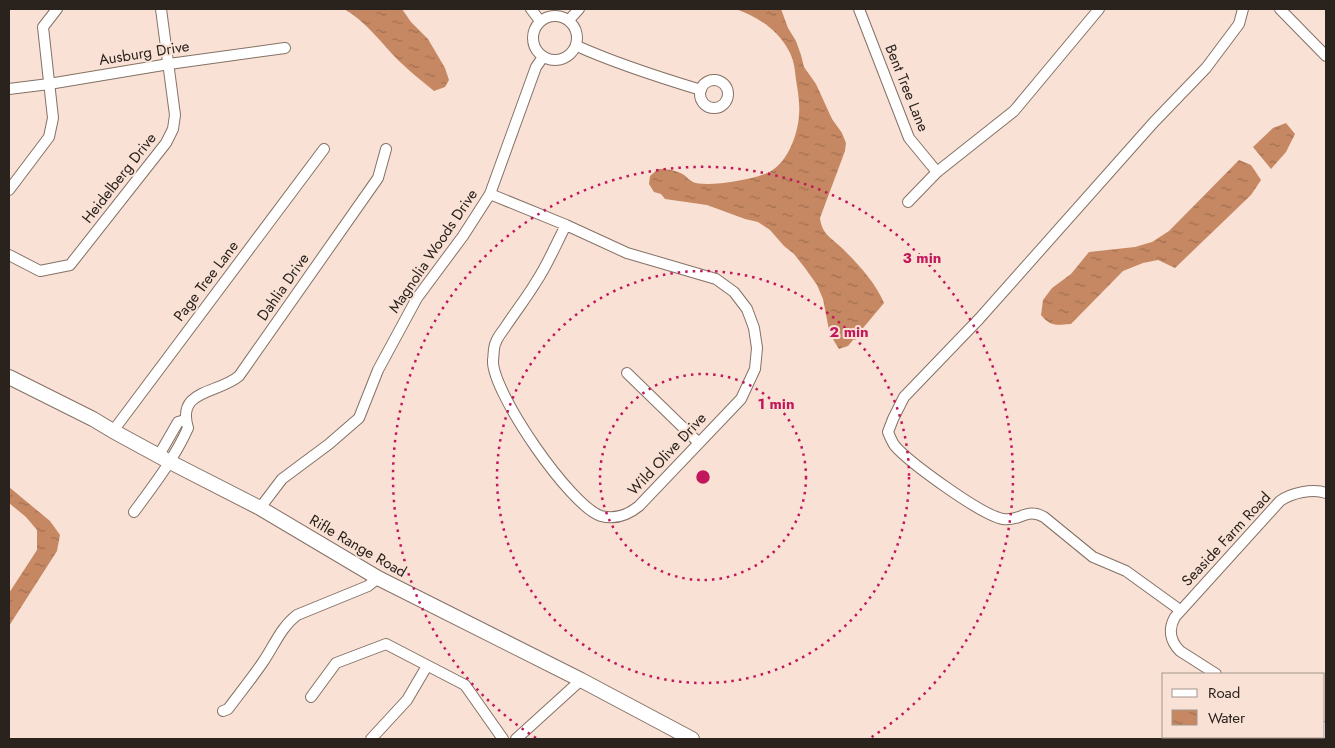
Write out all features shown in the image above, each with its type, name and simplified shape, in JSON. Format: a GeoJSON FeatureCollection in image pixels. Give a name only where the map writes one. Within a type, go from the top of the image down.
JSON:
{"type":"FeatureCollection","features":[{"type":"Feature","properties":{"kind":"main road","name":"Rifle Range Road"},"geometry":{"type":"LineString","coordinates":[[9,377],[93,419],[260,508],[378,578],[581,680],[692,739]]}},
{"type":"Feature","properties":{"kind":"street"},"geometry":{"type":"LineString","coordinates":[[9,190],[49,137],[53,118],[43,27],[57,9]]}},
{"type":"Feature","properties":{"kind":"street","name":"Heidelberg Drive"},"geometry":{"type":"LineString","coordinates":[[9,255],[40,270],[70,265],[166,143],[173,129],[175,115],[161,9]]}},
{"type":"Feature","properties":{"kind":"street"},"geometry":{"type":"LineString","coordinates":[[531,9],[540,21]]}},
{"type":"Feature","properties":{"kind":"street"},"geometry":{"type":"LineString","coordinates":[[569,20],[579,9]]}},
{"type":"Feature","properties":{"kind":"street","name":"Bent Tree Lane"},"geometry":{"type":"LineString","coordinates":[[859,9],[909,138],[937,172]]}},
{"type":"Feature","properties":{"kind":"street"},"geometry":{"type":"LineString","coordinates":[[908,202],[937,172],[1014,111],[1099,9]]}},
{"type":"Feature","properties":{"kind":"street"},"geometry":{"type":"LineString","coordinates":[[1180,610],[1126,570],[1093,557],[1037,513],[1004,519],[976,507],[902,453],[893,444],[888,432],[904,397],[979,320],[1154,122],[1206,68],[1239,24],[1243,9]]}},
{"type":"Feature","properties":{"kind":"street"},"geometry":{"type":"LineString","coordinates":[[1280,9],[1326,56]]}},
{"type":"Feature","properties":{"kind":"street"},"geometry":{"type":"LineString","coordinates":[[555,15],[569,20],[577,31],[578,38],[572,53],[565,59],[550,60],[542,57],[533,41],[536,26],[540,21],[555,15]]}},
{"type":"Feature","properties":{"kind":"street"},"geometry":{"type":"LineString","coordinates":[[576,46],[656,77],[700,90]]}},
{"type":"Feature","properties":{"kind":"street","name":"Ausburg Drive"},"geometry":{"type":"LineString","coordinates":[[9,89],[285,48]]}},
{"type":"Feature","properties":{"kind":"street","name":"Magnolia Woods Drive"},"geometry":{"type":"LineString","coordinates":[[260,508],[282,479],[323,449],[359,418],[378,370],[417,298],[463,236],[490,194],[536,68],[542,57]]}},
{"type":"Feature","properties":{"kind":"street","name":"Page Tree Lane"},"geometry":{"type":"LineString","coordinates":[[113,431],[324,149]]}},
{"type":"Feature","properties":{"kind":"street","name":"Dahlia Drive"},"geometry":{"type":"LineString","coordinates":[[134,512],[165,459],[178,422],[185,420],[188,404],[202,393],[232,382],[239,376],[378,178],[386,149]]}},
{"type":"Feature","properties":{"kind":"street","name":"Wild Olive Drive"},"geometry":{"type":"LineString","coordinates":[[490,194],[566,225],[627,253],[716,279],[734,292],[746,309],[754,328],[757,348],[755,369],[741,398],[639,506],[630,513],[619,517],[601,516],[586,508],[550,467],[518,420],[496,378],[493,363],[495,343],[537,281],[566,225]]}},
{"type":"Feature","properties":{"kind":"street"},"geometry":{"type":"LineString","coordinates":[[627,373],[698,442]]}},
{"type":"Feature","properties":{"kind":"street","name":"Seaside Farm Road"},"geometry":{"type":"LineString","coordinates":[[1214,673],[1180,651],[1171,637],[1172,621],[1280,500],[1297,493],[1321,491],[1326,493]]}},
{"type":"Feature","properties":{"kind":"street"},"geometry":{"type":"LineString","coordinates":[[223,711],[228,708],[259,668],[285,626],[296,615],[368,586],[378,578]]}},
{"type":"Feature","properties":{"kind":"street"},"geometry":{"type":"LineString","coordinates":[[311,698],[336,663],[386,644],[465,686],[503,739]]}},
{"type":"Feature","properties":{"kind":"street"},"geometry":{"type":"LineString","coordinates":[[371,739],[408,700],[427,666]]}},
{"type":"Feature","properties":{"kind":"street"},"geometry":{"type":"LineString","coordinates":[[516,739],[581,680]]}},
{"type":"Feature","properties":{"kind":"water"},"geometry":{"type":"Polygon","coordinates":[[[344,9],[402,9],[411,22],[428,39],[445,68],[449,80],[445,87],[434,91],[402,64],[366,26],[344,9]]]}},
{"type":"Feature","properties":{"kind":"water"},"geometry":{"type":"Polygon","coordinates":[[[736,9],[781,9],[788,28],[796,41],[804,67],[816,84],[832,119],[842,133],[846,143],[845,151],[820,218],[821,224],[828,236],[866,274],[884,303],[848,346],[839,349],[829,330],[823,299],[817,285],[794,254],[770,230],[758,222],[707,205],[665,199],[661,194],[654,192],[649,184],[650,176],[658,169],[678,172],[700,184],[732,182],[755,177],[777,167],[791,146],[797,130],[799,98],[791,54],[784,43],[767,25],[736,9]]]}},
{"type":"Feature","properties":{"kind":"water"},"geometry":{"type":"Polygon","coordinates":[[[1286,123],[1295,134],[1286,152],[1271,169],[1253,147],[1273,128],[1286,123]]]}},
{"type":"Feature","properties":{"kind":"water"},"geometry":{"type":"Polygon","coordinates":[[[1239,160],[1251,165],[1261,180],[1251,195],[1175,268],[1158,260],[1143,263],[1123,271],[1071,324],[1054,324],[1048,322],[1041,315],[1043,300],[1052,288],[1071,274],[1089,252],[1135,247],[1152,242],[1169,231],[1239,160]]]}},
{"type":"Feature","properties":{"kind":"water"},"geometry":{"type":"Polygon","coordinates":[[[9,487],[50,521],[60,535],[57,551],[9,626],[9,593],[37,550],[37,530],[26,517],[9,503],[9,487]]]}}]}
